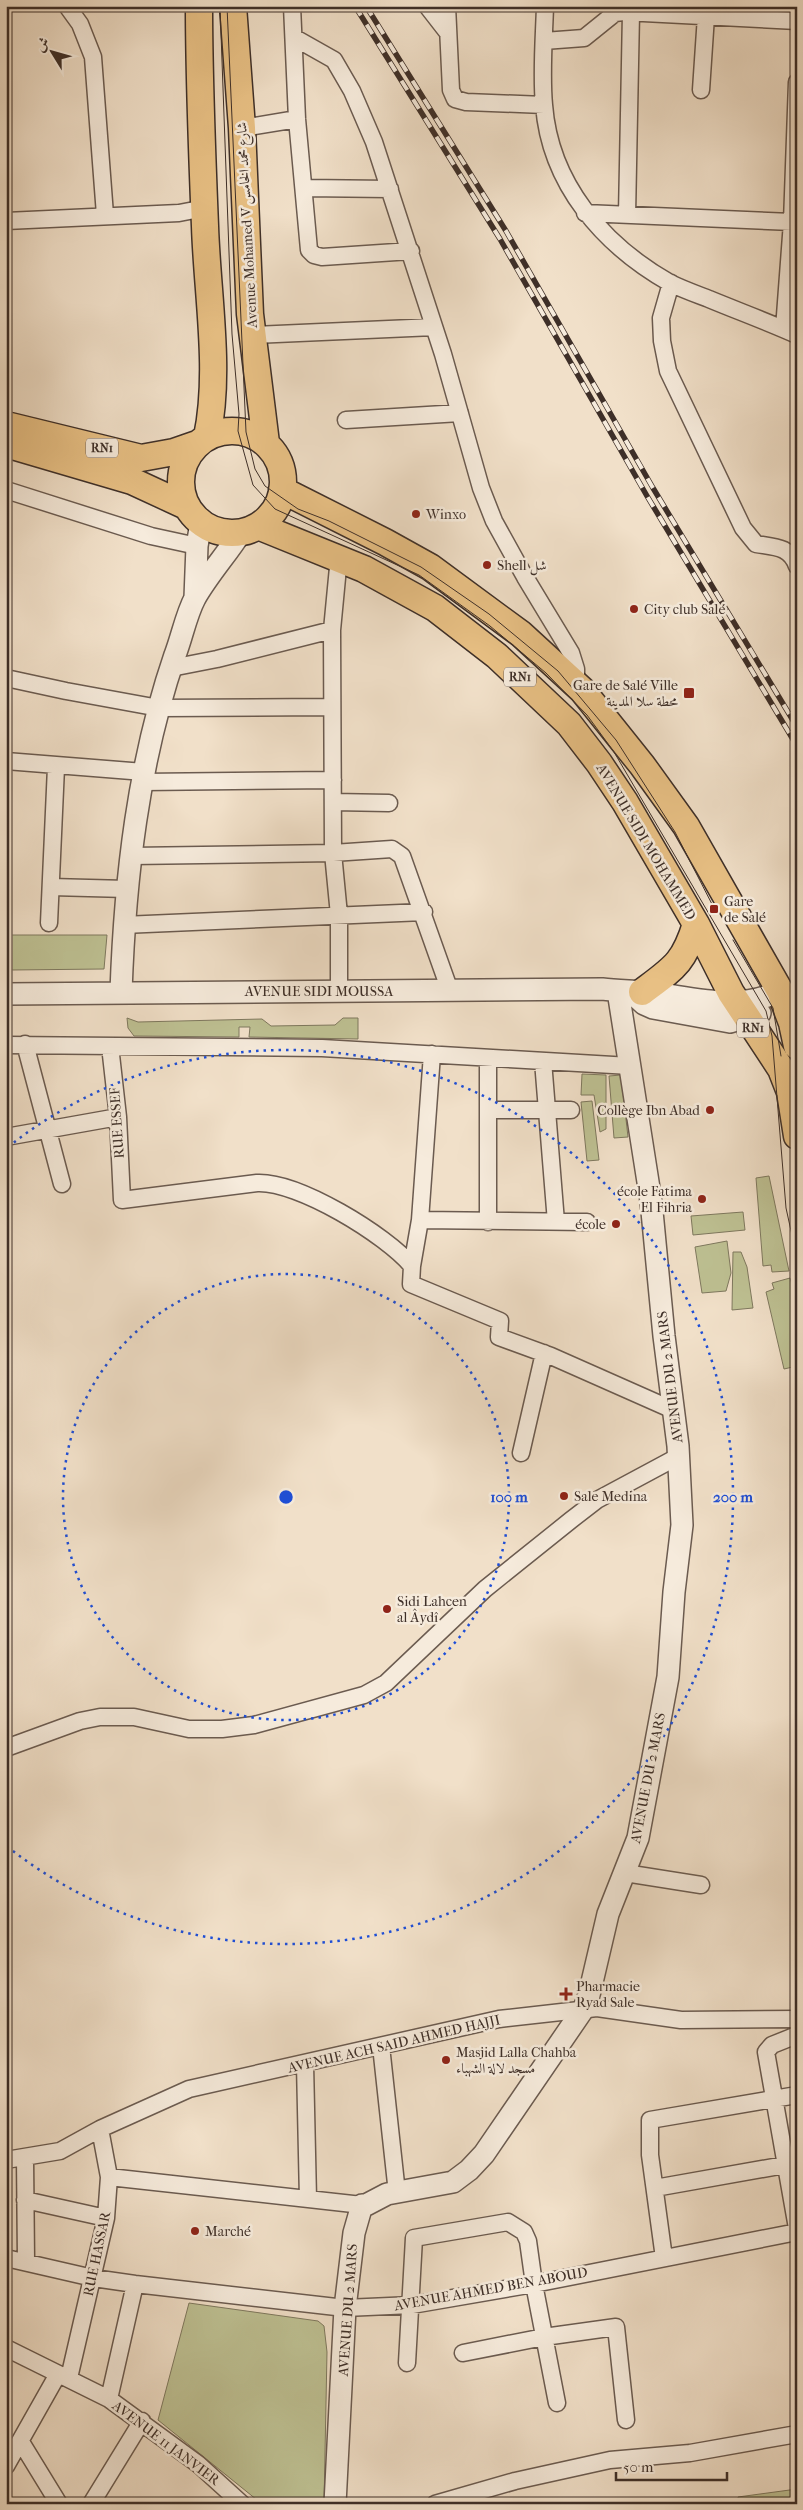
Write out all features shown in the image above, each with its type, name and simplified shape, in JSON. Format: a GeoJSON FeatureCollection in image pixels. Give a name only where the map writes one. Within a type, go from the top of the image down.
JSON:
{"type":"FeatureCollection","features":[{"type":"Feature","properties":{"kind":"main road"},"geometry":{"type":"LineString","coordinates":[[195,525],[180,486],[182,470],[187,456],[202,440],[212,414],[211,312],[205,208],[199,6]]}},
{"type":"Feature","properties":{"kind":"main road","name":"Avenue Mohamed V شارع محمد الخامس"},"geometry":{"type":"LineString","coordinates":[[233,6],[242,128],[252,335],[266,443]]}},
{"type":"Feature","properties":{"kind":"main road","name":"RN1"},"geometry":{"type":"LineString","coordinates":[[6,424],[141,458],[174,452],[222,432],[238,431],[256,437],[266,443]]}},
{"type":"Feature","properties":{"kind":"main road"},"geometry":{"type":"LineString","coordinates":[[250,529],[275,509],[282,490],[282,470],[276,456],[266,443]]}},
{"type":"Feature","properties":{"kind":"main road","name":"RN1"},"geometry":{"type":"LineString","coordinates":[[6,444],[132,481],[195,525],[220,532],[250,529]]}},
{"type":"Feature","properties":{"kind":"main road","name":"RN1"},"geometry":{"type":"LineString","coordinates":[[282,490],[430,567],[521,634],[576,682],[642,765],[686,826],[783,996],[797,1046]]}},
{"type":"Feature","properties":{"kind":"main road","name":"AVENUE SIDI MOHAMMED"},"geometry":{"type":"LineString","coordinates":[[250,529],[339,557],[402,588],[462,627],[531,687],[569,724],[599,763],[625,802],[696,924],[744,1020],[787,1080],[797,1136]]}},
{"type":"Feature","properties":{"kind":"main road"},"geometry":{"type":"LineString","coordinates":[[631,992],[677,965],[689,947],[696,924]]}},
{"type":"Feature","properties":{"kind":"street"},"geometry":{"type":"LineString","coordinates":[[67,6],[84,32],[93,56],[105,215]]}},
{"type":"Feature","properties":{"kind":"street"},"geometry":{"type":"LineString","coordinates":[[292,6],[295,38],[297,118],[305,188],[307,246],[314,255],[322,258],[411,251]]}},
{"type":"Feature","properties":{"kind":"street"},"geometry":{"type":"LineString","coordinates":[[427,6],[448,33]]}},
{"type":"Feature","properties":{"kind":"street"},"geometry":{"type":"LineString","coordinates":[[448,6],[451,90],[455,99],[466,102],[544,104]]}},
{"type":"Feature","properties":{"kind":"street"},"geometry":{"type":"LineString","coordinates":[[545,6],[544,104],[555,161],[574,198],[585,212],[625,251],[671,283],[790,332],[797,82]]}},
{"type":"Feature","properties":{"kind":"street"},"geometry":{"type":"LineString","coordinates":[[544,40],[584,38],[621,11],[689,11],[706,16],[793,16]]}},
{"type":"Feature","properties":{"kind":"street"},"geometry":{"type":"LineString","coordinates":[[621,11],[627,215]]}},
{"type":"Feature","properties":{"kind":"street"},"geometry":{"type":"LineString","coordinates":[[701,90],[706,16]]}},
{"type":"Feature","properties":{"kind":"street"},"geometry":{"type":"LineString","coordinates":[[295,38],[328,56],[341,70],[374,142],[411,251],[481,488],[494,522],[524,577],[571,653],[576,669],[576,682]]}},
{"type":"Feature","properties":{"kind":"street"},"geometry":{"type":"LineString","coordinates":[[242,128],[297,118]]}},
{"type":"Feature","properties":{"kind":"street"},"geometry":{"type":"LineString","coordinates":[[305,188],[390,189]]}},
{"type":"Feature","properties":{"kind":"street"},"geometry":{"type":"LineString","coordinates":[[6,221],[179,213],[205,208]]}},
{"type":"Feature","properties":{"kind":"street"},"geometry":{"type":"LineString","coordinates":[[585,212],[792,222]]}},
{"type":"Feature","properties":{"kind":"street"},"geometry":{"type":"LineString","coordinates":[[671,283],[661,318],[662,341],[668,371],[742,528],[756,544],[780,547],[787,551],[797,566]]}},
{"type":"Feature","properties":{"kind":"street"},"geometry":{"type":"LineString","coordinates":[[252,335],[434,327]]}},
{"type":"Feature","properties":{"kind":"street"},"geometry":{"type":"LineString","coordinates":[[346,420],[460,412]]}},
{"type":"Feature","properties":{"kind":"street"},"geometry":{"type":"LineString","coordinates":[[6,490],[151,536],[195,525],[195,598],[159,708],[143,777],[123,925],[121,992]]}},
{"type":"Feature","properties":{"kind":"street"},"geometry":{"type":"LineString","coordinates":[[195,598],[250,529]]}},
{"type":"Feature","properties":{"kind":"street"},"geometry":{"type":"LineString","coordinates":[[339,557],[332,630],[331,708],[333,853],[339,915],[339,991]]}},
{"type":"Feature","properties":{"kind":"street"},"geometry":{"type":"LineString","coordinates":[[171,668],[217,659],[332,630]]}},
{"type":"Feature","properties":{"kind":"street"},"geometry":{"type":"LineString","coordinates":[[6,678],[159,708],[331,708]]}},
{"type":"Feature","properties":{"kind":"street"},"geometry":{"type":"LineString","coordinates":[[6,761],[143,777],[333,780]]}},
{"type":"Feature","properties":{"kind":"street"},"geometry":{"type":"LineString","coordinates":[[49,923],[56,766]]}},
{"type":"Feature","properties":{"kind":"street"},"geometry":{"type":"LineString","coordinates":[[333,802],[389,803]]}},
{"type":"Feature","properties":{"kind":"street"},"geometry":{"type":"LineString","coordinates":[[131,856],[333,853],[379,848],[392,849],[402,856],[424,912],[450,991]]}},
{"type":"Feature","properties":{"kind":"street"},"geometry":{"type":"LineString","coordinates":[[51,887],[127,889]]}},
{"type":"Feature","properties":{"kind":"street"},"geometry":{"type":"LineString","coordinates":[[123,925],[424,912]]}},
{"type":"Feature","properties":{"kind":"street","name":"AVENUE SIDI MOUSSA"},"geometry":{"type":"LineString","coordinates":[[6,994],[339,991],[631,992],[744,1020],[760,1000],[783,996]]}},
{"type":"Feature","properties":{"kind":"street","name":"AVENUE DU 2 MARS"},"geometry":{"type":"LineString","coordinates":[[336,2504],[345,2308],[354,2233],[362,2205],[366,2206],[376,2199],[397,2192],[453,2182],[469,2170],[484,2154],[584,2008],[589,1995],[608,1914],[638,1838],[668,1677],[674,1592],[682,1525],[679,1456],[651,1201],[630,1066],[631,992]]}},
{"type":"Feature","properties":{"kind":"street"},"geometry":{"type":"LineString","coordinates":[[25,1044],[62,1184]]}},
{"type":"Feature","properties":{"kind":"street"},"geometry":{"type":"LineString","coordinates":[[6,1045],[322,1048],[630,1066]]}},
{"type":"Feature","properties":{"kind":"street","name":"RUE ESSEF"},"geometry":{"type":"LineString","coordinates":[[110,1046],[118,1117],[122,1200],[270,1182],[299,1192],[348,1218],[390,1244],[412,1266]]}},
{"type":"Feature","properties":{"kind":"street"},"geometry":{"type":"LineString","coordinates":[[432,1054],[420,1220],[412,1266],[411,1284],[500,1321],[499,1337],[544,1354],[673,1410]]}},
{"type":"Feature","properties":{"kind":"street"},"geometry":{"type":"LineString","coordinates":[[488,1058],[488,1222]]}},
{"type":"Feature","properties":{"kind":"street"},"geometry":{"type":"LineString","coordinates":[[543,1061],[556,1222]]}},
{"type":"Feature","properties":{"kind":"street"},"geometry":{"type":"LineString","coordinates":[[489,1110],[571,1110]]}},
{"type":"Feature","properties":{"kind":"street"},"geometry":{"type":"LineString","coordinates":[[6,1137],[118,1117]]}},
{"type":"Feature","properties":{"kind":"street"},"geometry":{"type":"LineString","coordinates":[[420,1220],[587,1222]]}},
{"type":"Feature","properties":{"kind":"street"},"geometry":{"type":"LineString","coordinates":[[521,1453],[544,1354]]}},
{"type":"Feature","properties":{"kind":"street"},"geometry":{"type":"LineString","coordinates":[[6,1748],[80,1721],[100,1716],[134,1717],[189,1729],[254,1725],[364,1695],[386,1683],[485,1589],[597,1500],[679,1456]]}},
{"type":"Feature","properties":{"kind":"street"},"geometry":{"type":"LineString","coordinates":[[625,1873],[701,1884]]}},
{"type":"Feature","properties":{"kind":"street","name":"AVENUE ACH SAID AHMED HAJJI"},"geometry":{"type":"LineString","coordinates":[[6,2160],[60,2150],[100,2129],[190,2090],[498,2019],[584,2008],[681,2020],[797,2019]]}},
{"type":"Feature","properties":{"kind":"street"},"geometry":{"type":"LineString","coordinates":[[797,2035],[772,2045],[767,2049],[775,2099],[792,2163],[797,2228]]}},
{"type":"Feature","properties":{"kind":"street"},"geometry":{"type":"LineString","coordinates":[[381,2046],[397,2192]]}},
{"type":"Feature","properties":{"kind":"street"},"geometry":{"type":"LineString","coordinates":[[305,2064],[308,2199]]}},
{"type":"Feature","properties":{"kind":"street"},"geometry":{"type":"LineString","coordinates":[[664,2258],[650,2154],[650,2120],[797,2095]]}},
{"type":"Feature","properties":{"kind":"street","name":"RUE HASSAR"},"geometry":{"type":"LineString","coordinates":[[6,2466],[64,2376],[93,2278],[106,2218],[109,2177],[100,2129]]}},
{"type":"Feature","properties":{"kind":"street"},"geometry":{"type":"LineString","coordinates":[[25,2158],[26,2261]]}},
{"type":"Feature","properties":{"kind":"street"},"geometry":{"type":"LineString","coordinates":[[655,2188],[792,2163]]}},
{"type":"Feature","properties":{"kind":"street"},"geometry":{"type":"LineString","coordinates":[[109,2177],[362,2205]]}},
{"type":"Feature","properties":{"kind":"street"},"geometry":{"type":"LineString","coordinates":[[25,2200],[106,2218]]}},
{"type":"Feature","properties":{"kind":"street"},"geometry":{"type":"LineString","coordinates":[[407,2363],[412,2305],[410,2278],[414,2238],[508,2222],[524,2232],[528,2241],[534,2284],[557,2403]]}},
{"type":"Feature","properties":{"kind":"street","name":"AVENUE AHMED BEN ABOUD"},"geometry":{"type":"LineString","coordinates":[[6,2258],[26,2261],[93,2278],[345,2308],[412,2305],[534,2284],[797,2232]]}},
{"type":"Feature","properties":{"kind":"street"},"geometry":{"type":"LineString","coordinates":[[108,2399],[135,2284]]}},
{"type":"Feature","properties":{"kind":"street"},"geometry":{"type":"LineString","coordinates":[[463,2353],[616,2327],[626,2420]]}},
{"type":"Feature","properties":{"kind":"street","name":"AVENUE 11 JANVIER"},"geometry":{"type":"LineString","coordinates":[[6,2348],[108,2399],[142,2421],[198,2464],[242,2504]]}},
{"type":"Feature","properties":{"kind":"street"},"geometry":{"type":"LineString","coordinates":[[91,2504],[142,2421]]}},
{"type":"Feature","properties":{"kind":"street"},"geometry":{"type":"LineString","coordinates":[[435,2504],[515,2481],[602,2461],[629,2456],[690,2453],[797,2434]]}},
{"type":"Feature","properties":{"kind":"street"},"geometry":{"type":"LineString","coordinates":[[21,2442],[59,2504]]}},
{"type":"Feature","properties":{"kind":"green space"},"geometry":{"type":"Polygon","coordinates":[[[6,935],[107,935],[104,969],[12,970],[6,948],[6,935]]]}},
{"type":"Feature","properties":{"kind":"green space"},"geometry":{"type":"Polygon","coordinates":[[[127,1018],[138,1022],[262,1019],[271,1026],[335,1025],[343,1018],[358,1018],[358,1039],[249,1037],[250,1027],[239,1027],[239,1037],[134,1036],[128,1028],[127,1018]]]}},
{"type":"Feature","properties":{"kind":"green space"},"geometry":{"type":"Polygon","coordinates":[[[582,1074],[606,1075],[606,1129],[600,1132],[594,1095],[581,1095],[582,1074]]]}},
{"type":"Feature","properties":{"kind":"green space"},"geometry":{"type":"Polygon","coordinates":[[[621,1075],[628,1137],[614,1138],[609,1076],[621,1075]]]}},
{"type":"Feature","properties":{"kind":"green space"},"geometry":{"type":"Polygon","coordinates":[[[592,1101],[599,1160],[587,1161],[581,1102],[592,1101]]]}},
{"type":"Feature","properties":{"kind":"green space"},"geometry":{"type":"Polygon","coordinates":[[[769,1176],[789,1271],[772,1272],[771,1265],[763,1266],[756,1178],[769,1176]]]}},
{"type":"Feature","properties":{"kind":"green space"},"geometry":{"type":"Polygon","coordinates":[[[743,1212],[745,1230],[693,1235],[691,1216],[743,1212]]]}},
{"type":"Feature","properties":{"kind":"green space"},"geometry":{"type":"Polygon","coordinates":[[[727,1241],[731,1273],[726,1291],[702,1293],[695,1247],[727,1241]]]}},
{"type":"Feature","properties":{"kind":"green space"},"geometry":{"type":"Polygon","coordinates":[[[733,1252],[741,1252],[747,1267],[753,1308],[732,1310],[733,1252]]]}},
{"type":"Feature","properties":{"kind":"green space"},"geometry":{"type":"Polygon","coordinates":[[[790,1278],[797,1301],[797,1366],[784,1369],[766,1292],[774,1289],[772,1283],[790,1278]]]}},
{"type":"Feature","properties":{"kind":"green space"},"geometry":{"type":"Polygon","coordinates":[[[189,2303],[318,2321],[324,2326],[327,2352],[324,2504],[262,2504],[158,2420],[189,2303]]]}},
{"type":"Feature","properties":{"kind":"green space"},"geometry":{"type":"Polygon","coordinates":[[[797,2489],[797,2504],[739,2504],[738,2497],[797,2489]]]}},
{"type":"Feature","properties":{"kind":"tram line"},"geometry":{"type":"LineString","coordinates":[[220,6],[232,334],[239,414],[238,431],[253,485],[275,509],[419,575],[490,626],[546,673],[587,715],[614,752],[766,1011],[772,1036],[786,1208],[797,1258]]}},
{"type":"Feature","properties":{"kind":"tram line"},"geometry":{"type":"LineString","coordinates":[[227,6],[246,432],[255,469],[265,486],[298,509],[329,521],[421,567],[489,614],[558,671],[616,740],[675,832],[715,910]]}},
{"type":"Feature","properties":{"kind":"tram line"},"geometry":{"type":"LineString","coordinates":[[733,940],[773,1008],[781,1056]]}},
{"type":"Feature","properties":{"kind":"railway"},"geometry":{"type":"LineString","coordinates":[[355,6],[500,239],[647,496],[797,746]]}},
{"type":"Feature","properties":{"kind":"railway"},"geometry":{"type":"LineString","coordinates":[[366,6],[506,231],[653,488],[797,727]]}},
{"type":"Feature","properties":{"kind":"place","name":"Winxo"},"geometry":{"type":"Point","coordinates":[416,514]}},
{"type":"Feature","properties":{"kind":"place","name":"Shell شل"},"geometry":{"type":"Point","coordinates":[487,565]}},
{"type":"Feature","properties":{"kind":"place","name":"City club Salé"},"geometry":{"type":"Point","coordinates":[634,609]}},
{"type":"Feature","properties":{"kind":"place","name":"Gare de Salé Ville محطة سلا المدينة"},"geometry":{"type":"Point","coordinates":[689,693]}},
{"type":"Feature","properties":{"kind":"place","name":"Gare de Salé"},"geometry":{"type":"Point","coordinates":[714,909]}},
{"type":"Feature","properties":{"kind":"place","name":"Collège Ibn Abad"},"geometry":{"type":"Point","coordinates":[710,1110]}},
{"type":"Feature","properties":{"kind":"place","name":"école Fatima El Fihria"},"geometry":{"type":"Point","coordinates":[702,1199]}},
{"type":"Feature","properties":{"kind":"place","name":"école"},"geometry":{"type":"Point","coordinates":[616,1224]}},
{"type":"Feature","properties":{"kind":"place","name":"Sale Medina"},"geometry":{"type":"Point","coordinates":[564,1496]}},
{"type":"Feature","properties":{"kind":"place","name":"Sidi Lahcen al Âydî"},"geometry":{"type":"Point","coordinates":[387,1609]}},
{"type":"Feature","properties":{"kind":"place","name":"Pharmacie Ryad Sale"},"geometry":{"type":"Point","coordinates":[566,1994]}},
{"type":"Feature","properties":{"kind":"place","name":"Masjid Lalla Chahba مسجد لالة الشهباء"},"geometry":{"type":"Point","coordinates":[446,2060]}},
{"type":"Feature","properties":{"kind":"place","name":"Marché"},"geometry":{"type":"Point","coordinates":[195,2231]}}]}
